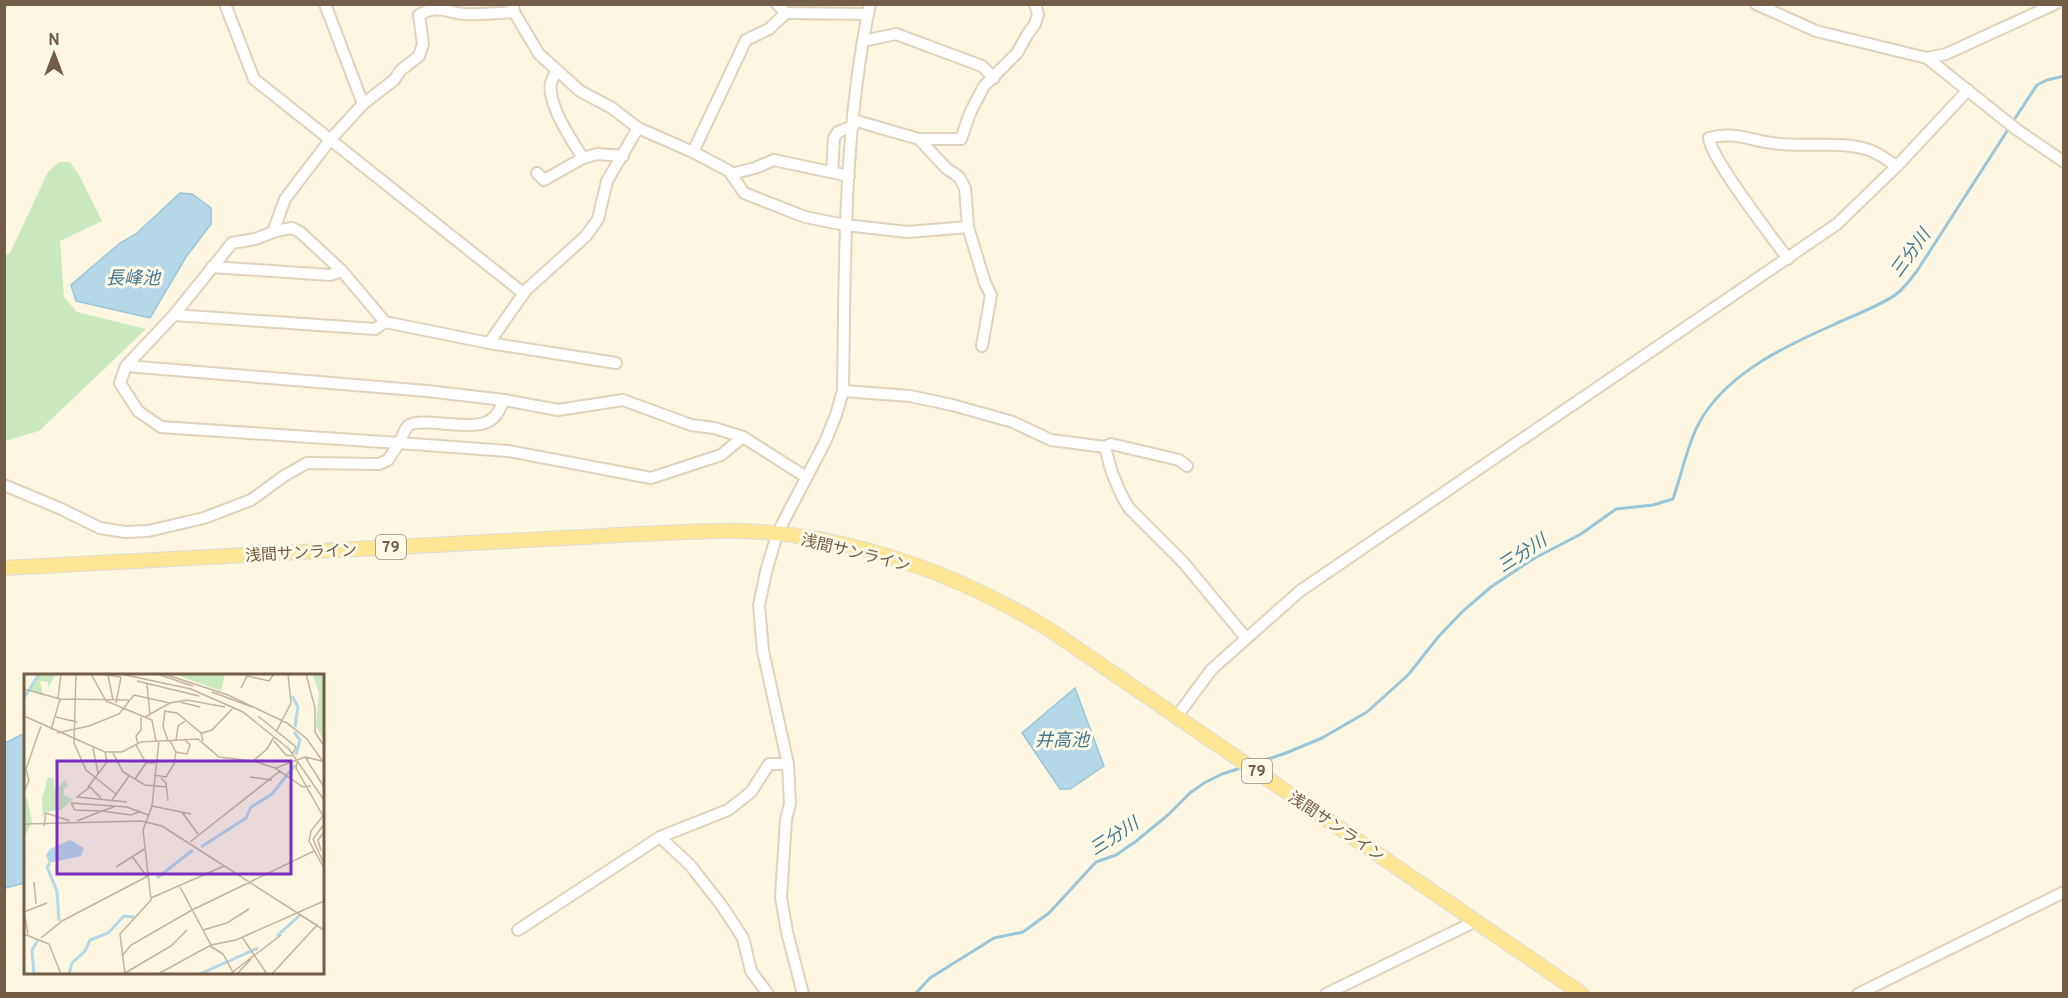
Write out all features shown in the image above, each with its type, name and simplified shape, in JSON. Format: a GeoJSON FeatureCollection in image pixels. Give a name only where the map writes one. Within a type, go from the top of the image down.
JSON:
{"type":"FeatureCollection","features":[{"type":"Feature","properties":{"kind":"main road","name":"浅間サンライン"},"geometry":{"type":"LineString","coordinates":[[4,568],[648,533],[736,531],[777,534],[823,542],[895,559],[975,590],[1050,630],[1582,993]]}},
{"type":"Feature","properties":{"kind":"street"},"geometry":{"type":"LineString","coordinates":[[225,4],[254,79],[523,293]]}},
{"type":"Feature","properties":{"kind":"street"},"geometry":{"type":"LineString","coordinates":[[325,4],[363,104]]}},
{"type":"Feature","properties":{"kind":"street"},"geometry":{"type":"LineString","coordinates":[[777,4],[786,13]]}},
{"type":"Feature","properties":{"kind":"street"},"geometry":{"type":"LineString","coordinates":[[832,172],[834,138],[837,132],[853,123],[919,138],[961,139],[970,113],[984,86],[1017,53],[1035,24],[1038,14],[1035,4]]}},
{"type":"Feature","properties":{"kind":"street"},"geometry":{"type":"LineString","coordinates":[[1756,4],[1816,31],[1927,58],[2016,129],[2064,162]]}},
{"type":"Feature","properties":{"kind":"street"},"geometry":{"type":"LineString","coordinates":[[1927,58],[1947,54],[2055,4]]}},
{"type":"Feature","properties":{"kind":"street"},"geometry":{"type":"LineString","coordinates":[[273,232],[285,199],[330,140],[363,104],[419,57],[423,44],[419,15],[428,9],[445,7],[466,14],[514,8],[539,54],[580,91],[612,108],[638,128],[693,152],[731,174],[744,193],[805,217],[846,225],[908,232],[968,226]]}},
{"type":"Feature","properties":{"kind":"street"},"geometry":{"type":"LineString","coordinates":[[693,152],[746,40],[769,29],[786,13],[869,9],[853,123],[849,176],[843,391],[825,442],[777,534],[760,595],[759,621],[762,651],[788,764],[790,804],[786,819],[781,897],[787,932],[803,993]]}},
{"type":"Feature","properties":{"kind":"street"},"geometry":{"type":"LineString","coordinates":[[863,41],[897,34],[982,66],[994,78]]}},
{"type":"Feature","properties":{"kind":"street"},"geometry":{"type":"LineString","coordinates":[[557,70],[551,82],[551,93],[567,133],[583,158]]}},
{"type":"Feature","properties":{"kind":"street"},"geometry":{"type":"LineString","coordinates":[[1177,716],[1212,669],[1300,591],[1837,224],[1897,166],[1968,90]]}},
{"type":"Feature","properties":{"kind":"street"},"geometry":{"type":"LineString","coordinates":[[489,343],[523,293],[586,236],[598,219],[608,181],[638,128]]}},
{"type":"Feature","properties":{"kind":"street"},"geometry":{"type":"LineString","coordinates":[[1788,259],[1721,165],[1709,145],[1709,138],[1722,134],[1773,143],[1850,146],[1870,150],[1897,166]]}},
{"type":"Feature","properties":{"kind":"street"},"geometry":{"type":"LineString","coordinates":[[919,138],[946,168],[959,177],[965,188],[968,226],[985,283],[992,295],[982,346]]}},
{"type":"Feature","properties":{"kind":"street"},"geometry":{"type":"LineString","coordinates":[[537,173],[544,180],[583,158],[597,154],[623,156]]}},
{"type":"Feature","properties":{"kind":"street"},"geometry":{"type":"LineString","coordinates":[[731,174],[774,160],[849,176]]}},
{"type":"Feature","properties":{"kind":"street"},"geometry":{"type":"LineString","coordinates":[[616,363],[489,343],[385,321],[342,271],[300,232],[292,228],[255,239],[231,243],[174,315],[126,366],[120,382],[138,411],[161,427],[508,451],[651,478],[721,455],[743,437]]}},
{"type":"Feature","properties":{"kind":"street"},"geometry":{"type":"LineString","coordinates":[[212,267],[330,275],[342,271]]}},
{"type":"Feature","properties":{"kind":"street"},"geometry":{"type":"LineString","coordinates":[[174,315],[375,329],[385,321]]}},
{"type":"Feature","properties":{"kind":"street"},"geometry":{"type":"LineString","coordinates":[[126,366],[427,391],[504,400],[558,410],[623,400],[691,425],[714,428],[743,437],[806,477]]}},
{"type":"Feature","properties":{"kind":"street"},"geometry":{"type":"LineString","coordinates":[[843,391],[910,396],[952,405],[1013,422],[1051,440],[1105,447],[1111,444],[1179,460],[1186,466]]}},
{"type":"Feature","properties":{"kind":"street"},"geometry":{"type":"LineString","coordinates":[[4,485],[60,508],[100,528],[125,532],[148,531],[204,518],[250,500],[306,463],[379,464],[388,460],[408,426],[418,422],[474,425],[488,422],[498,414],[504,400]]}},
{"type":"Feature","properties":{"kind":"street"},"geometry":{"type":"LineString","coordinates":[[1105,447],[1112,473],[1129,508],[1184,562],[1246,638]]}},
{"type":"Feature","properties":{"kind":"street"},"geometry":{"type":"LineString","coordinates":[[518,930],[660,837],[728,810],[751,792],[769,764],[788,764]]}},
{"type":"Feature","properties":{"kind":"street"},"geometry":{"type":"LineString","coordinates":[[660,837],[690,865],[722,906],[743,938],[750,971],[768,993]]}},
{"type":"Feature","properties":{"kind":"street"},"geometry":{"type":"LineString","coordinates":[[1858,993],[2064,892]]}},
{"type":"Feature","properties":{"kind":"street"},"geometry":{"type":"LineString","coordinates":[[1326,993],[1476,921]]}},
{"type":"Feature","properties":{"kind":"green space"},"geometry":{"type":"Polygon","coordinates":[[[59,162],[70,162],[102,221],[60,241],[64,297],[77,312],[146,329],[39,431],[5,441],[5,256],[10,253],[48,172],[59,162]]]}},
{"type":"Feature","properties":{"kind":"water","name":"長峰池"},"geometry":{"type":"Polygon","coordinates":[[[180,193],[192,194],[211,208],[211,224],[186,257],[150,318],[76,301],[71,285],[120,243],[136,234],[180,193]]]}},
{"type":"Feature","properties":{"kind":"water","name":"井高池"},"geometry":{"type":"Polygon","coordinates":[[[1075,688],[1104,766],[1070,789],[1060,789],[1022,733],[1075,688]]]}},
{"type":"Feature","properties":{"kind":"water"},"geometry":{"type":"Polygon","coordinates":[[[24,734],[24,883],[5,888],[5,743],[24,734]]]}},
{"type":"Feature","properties":{"kind":"waterway","name":"三分川"},"geometry":{"type":"LineString","coordinates":[[2012,123],[2037,85],[2064,76]]}},
{"type":"Feature","properties":{"kind":"waterway","name":"三分川"},"geometry":{"type":"LineString","coordinates":[[1253,764],[1322,738],[1367,712],[1408,675],[1439,636],[1463,611],[1491,587],[1533,559],[1581,534],[1616,509],[1653,505],[1673,499],[1696,429],[1707,410],[1721,393],[1755,365],[1774,354],[1876,306],[1902,290],[1917,271],[2009,128]]}},
{"type":"Feature","properties":{"kind":"waterway","name":"三分川"},"geometry":{"type":"LineString","coordinates":[[915,994],[930,978],[994,938],[1023,932],[1049,913],[1096,862],[1116,855],[1135,842],[1204,783],[1241,768]]}}]}
